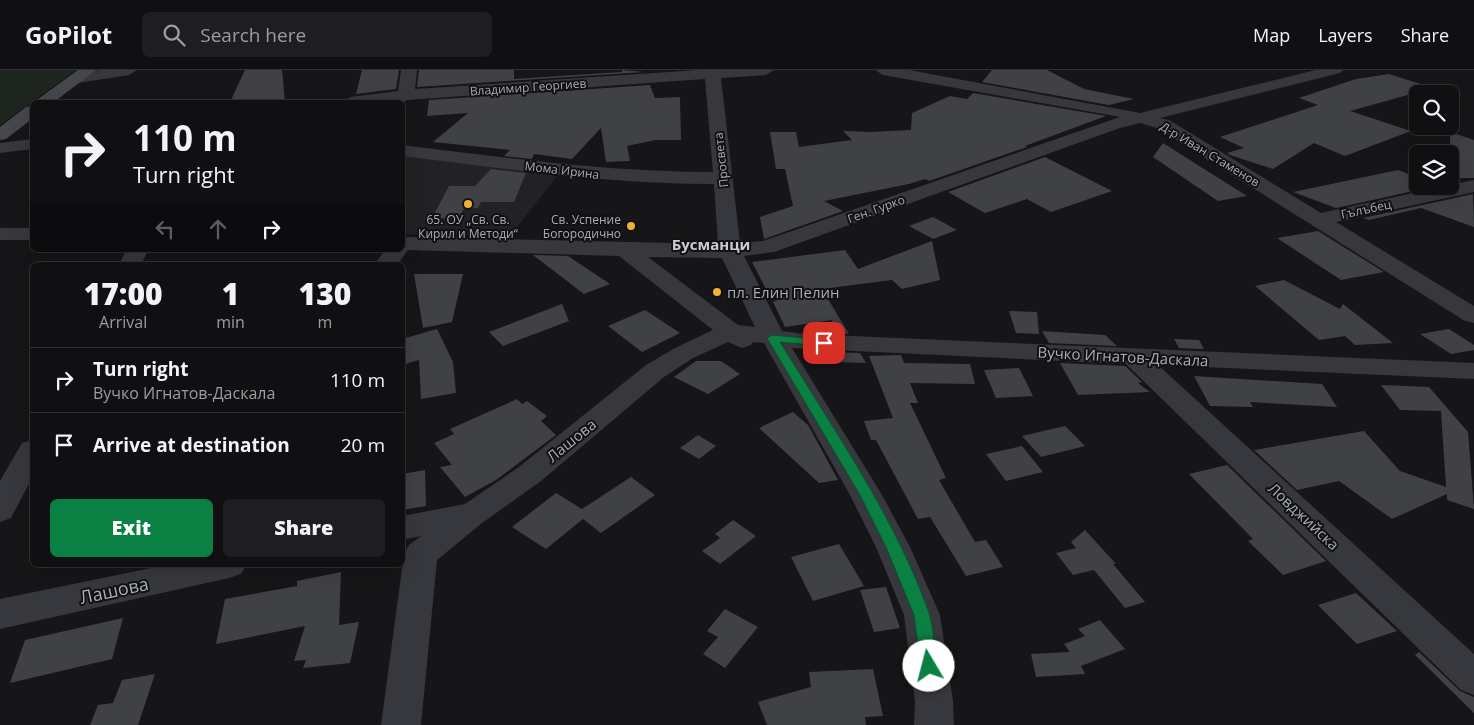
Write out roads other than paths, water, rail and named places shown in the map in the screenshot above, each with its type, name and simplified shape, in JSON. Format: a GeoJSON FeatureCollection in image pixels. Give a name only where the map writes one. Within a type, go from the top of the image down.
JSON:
{"type":"FeatureCollection","features":[{"type":"Feature","properties":{"kind":"street"},"geometry":{"type":"LineString","coordinates":[[47,100],[83,74],[129,70]]}},
{"type":"Feature","properties":{"kind":"street"},"geometry":{"type":"LineString","coordinates":[[402,100],[407,92],[410,70]]}},
{"type":"Feature","properties":{"kind":"street","name":"Владимир Георгиев"},"geometry":{"type":"LineString","coordinates":[[405,103],[712,72],[766,70]]}},
{"type":"Feature","properties":{"kind":"street","name":"Д-р Иван Стаменов"},"geometry":{"type":"LineString","coordinates":[[883,70],[1140,116],[1171,128],[1474,316]]}},
{"type":"Feature","properties":{"kind":"street","name":"Ген. Гурко"},"geometry":{"type":"LineString","coordinates":[[405,243],[624,250],[750,250],[779,244],[1140,116],[1335,70]]}},
{"type":"Feature","properties":{"kind":"street","name":"Просвета"},"geometry":{"type":"LineString","coordinates":[[712,72],[730,251]]}},
{"type":"Feature","properties":{"kind":"street"},"geometry":{"type":"LineString","coordinates":[[0,135],[30,112]]}},
{"type":"Feature","properties":{"kind":"street"},"geometry":{"type":"LineString","coordinates":[[0,148],[30,144]]}},
{"type":"Feature","properties":{"kind":"street","name":"Мома Ирина"},"geometry":{"type":"LineString","coordinates":[[405,150],[580,173],[665,178],[723,178]]}},
{"type":"Feature","properties":{"kind":"street","name":"Гълъбец"},"geometry":{"type":"LineString","coordinates":[[1317,220],[1474,186]]}},
{"type":"Feature","properties":{"kind":"street"},"geometry":{"type":"LineString","coordinates":[[0,234],[30,234]]}},
{"type":"Feature","properties":{"kind":"street"},"geometry":{"type":"LineString","coordinates":[[624,250],[803,388]]}},
{"type":"Feature","properties":{"kind":"street"},"geometry":{"type":"LineString","coordinates":[[730,251],[772,338],[866,495],[893,547],[922,615],[934,700],[934,725]]}},
{"type":"Feature","properties":{"kind":"street","name":"Вучко Игнатов-Даскала"},"geometry":{"type":"LineString","coordinates":[[730,331],[772,338],[815,342],[1474,371]]}},
{"type":"Feature","properties":{"kind":"street","name":"Лашова"},"geometry":{"type":"LineString","coordinates":[[415,536],[474,514],[530,474],[655,372],[684,353],[730,331]]}},
{"type":"Feature","properties":{"kind":"street","name":"Ловджийска"},"geometry":{"type":"LineString","coordinates":[[1133,356],[1474,678]]}},
{"type":"Feature","properties":{"kind":"street"},"geometry":{"type":"LineString","coordinates":[[0,510],[30,454]]}},
{"type":"Feature","properties":{"kind":"street"},"geometry":{"type":"LineString","coordinates":[[401,725],[415,536]]}},
{"type":"Feature","properties":{"kind":"street","name":"Лашова"},"geometry":{"type":"LineString","coordinates":[[0,614],[219,567]]}},
{"type":"Feature","properties":{"kind":"place","name":"65. ОУ „Св. Св. Кирил и Методи“"},"geometry":{"type":"Point","coordinates":[468,204]}},
{"type":"Feature","properties":{"kind":"place","name":"Св. Успение Богородично"},"geometry":{"type":"Point","coordinates":[631,226]}},
{"type":"Feature","properties":{"kind":"place","name":"пл. Елин Пелин"},"geometry":{"type":"Point","coordinates":[717,292]}},
{"type":"Feature","properties":{"kind":"district","name":"Бусманци"},"geometry":{"type":"Point","coordinates":[711,244]}}]}
